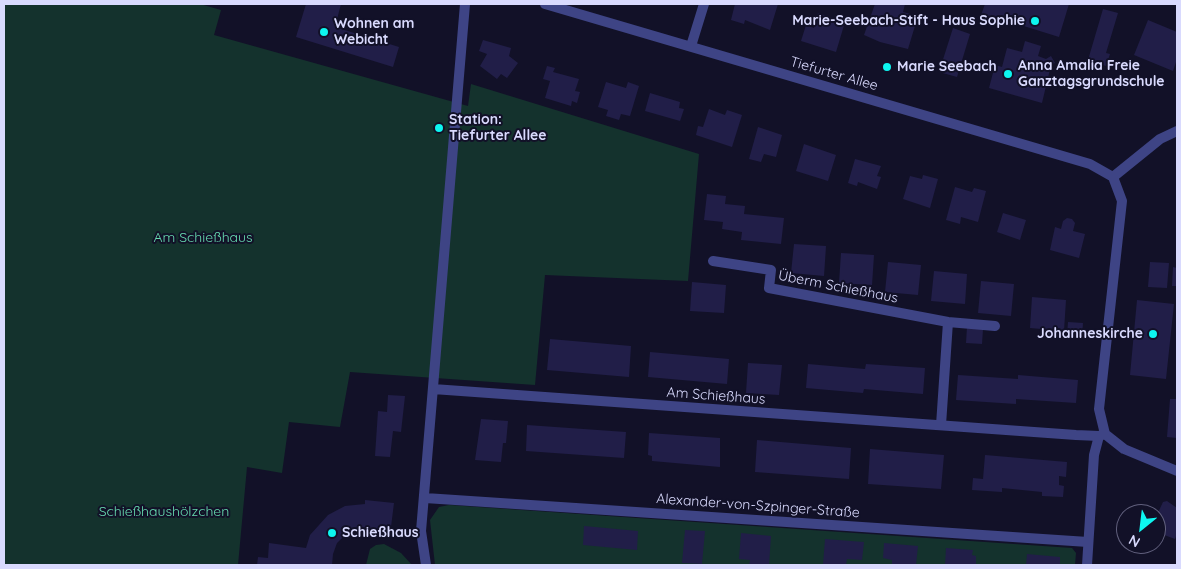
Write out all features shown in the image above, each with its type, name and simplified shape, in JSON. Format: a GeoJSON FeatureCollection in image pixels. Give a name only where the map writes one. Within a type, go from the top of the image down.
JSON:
{"type":"FeatureCollection","features":[{"type":"Feature","properties":{"kind":"street"},"geometry":{"type":"LineString","coordinates":[[426,565],[421,531],[465,4]]}},
{"type":"Feature","properties":{"kind":"street","name":"Tiefurter Allee"},"geometry":{"type":"LineString","coordinates":[[545,4],[992,137],[1090,164],[1113,177]]}},
{"type":"Feature","properties":{"kind":"street"},"geometry":{"type":"LineString","coordinates":[[691,46],[704,4]]}},
{"type":"Feature","properties":{"kind":"street"},"geometry":{"type":"LineString","coordinates":[[1087,565],[1094,455],[1102,435],[1099,409],[1122,201],[1113,177],[1160,139],[1177,131]]}},
{"type":"Feature","properties":{"kind":"street","name":"Überm Schießhaus"},"geometry":{"type":"LineString","coordinates":[[713,261],[771,270],[769,288],[948,322],[995,326]]}},
{"type":"Feature","properties":{"kind":"street"},"geometry":{"type":"LineString","coordinates":[[941,425],[948,322]]}},
{"type":"Feature","properties":{"kind":"street","name":"Am Schießhaus"},"geometry":{"type":"LineString","coordinates":[[433,389],[1102,435]]}},
{"type":"Feature","properties":{"kind":"street"},"geometry":{"type":"LineString","coordinates":[[1102,435],[1124,449],[1177,471]]}},
{"type":"Feature","properties":{"kind":"street","name":"Alexander-von-Szpinger-Straße"},"geometry":{"type":"LineString","coordinates":[[425,498],[1088,542]]}},
{"type":"Feature","properties":{"kind":"green space","name":"Am Schießhaus"},"geometry":{"type":"Polygon","coordinates":[[[4,4],[200,4],[221,10],[214,35],[468,106],[471,84],[699,154],[688,281],[545,275],[535,385],[350,372],[340,427],[289,422],[282,473],[247,467],[238,565],[4,565],[4,4]]]}},
{"type":"Feature","properties":{"kind":"green space"},"geometry":{"type":"Polygon","coordinates":[[[449,505],[1072,548],[1076,553],[1075,565],[435,565],[430,520],[439,507],[449,505]]]}},
{"type":"Feature","properties":{"kind":"green space"},"geometry":{"type":"Polygon","coordinates":[[[384,544],[401,553],[412,565],[366,565],[370,549],[376,545],[384,544]]]}},
{"type":"Feature","properties":{"kind":"building","name":"Wohnen am Webicht"},"geometry":{"type":"Polygon","coordinates":[[[306,4],[341,4],[335,27],[399,47],[393,67],[296,37],[306,4]]]}},
{"type":"Feature","properties":{"kind":"building"},"geometry":{"type":"Polygon","coordinates":[[[735,4],[778,4],[770,30],[745,20],[744,24],[731,20],[735,4]]]}},
{"type":"Feature","properties":{"kind":"building"},"geometry":{"type":"Polygon","coordinates":[[[875,4],[905,4],[903,12],[918,16],[908,49],[880,42],[864,35],[875,4]]]}},
{"type":"Feature","properties":{"kind":"building","name":"Marie-Seebach-Stift - Haus Sophie"},"geometry":{"type":"Polygon","coordinates":[[[985,4],[1069,4],[1059,37],[998,18],[997,23],[980,18],[985,4]]]}},
{"type":"Feature","properties":{"kind":"building"},"geometry":{"type":"Polygon","coordinates":[[[1103,9],[1118,13],[1106,53],[1110,54],[1106,66],[1088,60],[1103,9]]]}},
{"type":"Feature","properties":{"kind":"building"},"geometry":{"type":"Polygon","coordinates":[[[818,13],[845,22],[836,52],[801,41],[806,25],[814,28],[818,13]]]}},
{"type":"Feature","properties":{"kind":"building"},"geometry":{"type":"Polygon","coordinates":[[[1148,20],[1177,32],[1177,59],[1173,71],[1134,55],[1148,20]]]}},
{"type":"Feature","properties":{"kind":"building"},"geometry":{"type":"Polygon","coordinates":[[[953,28],[970,34],[957,77],[939,72],[953,28]]]}},
{"type":"Feature","properties":{"kind":"building"},"geometry":{"type":"Polygon","coordinates":[[[483,40],[511,48],[509,56],[518,63],[507,78],[501,74],[497,79],[480,66],[487,54],[479,51],[483,40]]]}},
{"type":"Feature","properties":{"kind":"building"},"geometry":{"type":"Polygon","coordinates":[[[1025,41],[1041,46],[1038,56],[1046,59],[1051,56],[1055,63],[1051,65],[1042,103],[989,88],[995,65],[1002,67],[1007,48],[1022,52],[1025,41]]]}},
{"type":"Feature","properties":{"kind":"building"},"geometry":{"type":"Polygon","coordinates":[[[547,66],[555,68],[553,72],[579,79],[575,91],[580,92],[577,103],[572,101],[571,106],[545,98],[550,81],[543,79],[547,66]]]}},
{"type":"Feature","properties":{"kind":"building"},"geometry":{"type":"Polygon","coordinates":[[[606,82],[626,88],[628,82],[639,86],[630,116],[621,114],[619,120],[606,116],[608,110],[598,107],[606,82]]]}},
{"type":"Feature","properties":{"kind":"building"},"geometry":{"type":"Polygon","coordinates":[[[650,93],[680,102],[679,108],[684,109],[680,121],[645,111],[650,93]]]}},
{"type":"Feature","properties":{"kind":"building"},"geometry":{"type":"Polygon","coordinates":[[[709,109],[725,115],[727,110],[742,115],[732,147],[696,135],[698,126],[703,127],[709,109]]]}},
{"type":"Feature","properties":{"kind":"building"},"geometry":{"type":"Polygon","coordinates":[[[758,127],[782,135],[776,157],[764,154],[761,162],[749,159],[758,127]]]}},
{"type":"Feature","properties":{"kind":"building"},"geometry":{"type":"Polygon","coordinates":[[[804,144],[836,155],[828,181],[796,171],[804,144]]]}},
{"type":"Feature","properties":{"kind":"building"},"geometry":{"type":"Polygon","coordinates":[[[855,159],[881,166],[877,176],[881,177],[877,189],[858,182],[857,186],[848,183],[855,159]]]}},
{"type":"Feature","properties":{"kind":"building"},"geometry":{"type":"Polygon","coordinates":[[[923,175],[938,179],[930,208],[903,199],[910,176],[922,179],[923,175]]]}},
{"type":"Feature","properties":{"kind":"building"},"geometry":{"type":"Polygon","coordinates":[[[955,187],[972,192],[974,188],[986,191],[978,222],[961,217],[960,224],[946,220],[955,187]]]}},
{"type":"Feature","properties":{"kind":"building"},"geometry":{"type":"Polygon","coordinates":[[[707,194],[726,196],[725,204],[745,206],[744,214],[784,218],[781,244],[741,240],[742,232],[722,229],[723,222],[704,220],[707,194]]]}},
{"type":"Feature","properties":{"kind":"building"},"geometry":{"type":"Polygon","coordinates":[[[1003,213],[1026,220],[1020,240],[997,232],[1003,213]]]}},
{"type":"Feature","properties":{"kind":"building"},"geometry":{"type":"Polygon","coordinates":[[[1067,218],[1072,219],[1075,223],[1073,231],[1085,234],[1079,258],[1050,250],[1055,227],[1061,229],[1063,221],[1067,218]]]}},
{"type":"Feature","properties":{"kind":"building"},"geometry":{"type":"Polygon","coordinates":[[[794,244],[826,246],[824,276],[791,273],[794,244]]]}},
{"type":"Feature","properties":{"kind":"building"},"geometry":{"type":"Polygon","coordinates":[[[841,253],[874,255],[872,285],[839,283],[841,253]]]}},
{"type":"Feature","properties":{"kind":"building"},"geometry":{"type":"Polygon","coordinates":[[[888,262],[921,265],[918,295],[885,292],[888,262]]]}},
{"type":"Feature","properties":{"kind":"building"},"geometry":{"type":"Polygon","coordinates":[[[1150,262],[1169,263],[1167,288],[1148,287],[1150,262]]]}},
{"type":"Feature","properties":{"kind":"building"},"geometry":{"type":"Polygon","coordinates":[[[1173,267],[1177,268],[1177,286],[1172,286],[1173,267]]]}},
{"type":"Feature","properties":{"kind":"building"},"geometry":{"type":"Polygon","coordinates":[[[934,271],[967,274],[965,304],[931,301],[934,271]]]}},
{"type":"Feature","properties":{"kind":"building"},"geometry":{"type":"Polygon","coordinates":[[[981,281],[1014,284],[1011,316],[978,313],[981,281]]]}},
{"type":"Feature","properties":{"kind":"building"},"geometry":{"type":"Polygon","coordinates":[[[692,282],[726,285],[724,313],[690,311],[692,282]]]}},
{"type":"Feature","properties":{"kind":"building"},"geometry":{"type":"Polygon","coordinates":[[[1032,297],[1066,300],[1064,331],[1030,328],[1032,297]]]}},
{"type":"Feature","properties":{"kind":"building","name":"Johanneskirche"},"geometry":{"type":"Polygon","coordinates":[[[1137,300],[1174,304],[1166,379],[1130,375],[1137,300]]]}},
{"type":"Feature","properties":{"kind":"building"},"geometry":{"type":"Polygon","coordinates":[[[1068,322],[1083,323],[1082,337],[1067,335],[1068,322]]]}},
{"type":"Feature","properties":{"kind":"building"},"geometry":{"type":"Polygon","coordinates":[[[967,327],[983,329],[982,344],[966,343],[967,327]]]}},
{"type":"Feature","properties":{"kind":"building"},"geometry":{"type":"Polygon","coordinates":[[[550,339],[631,346],[629,377],[547,370],[550,339]]]}},
{"type":"Feature","properties":{"kind":"building"},"geometry":{"type":"Polygon","coordinates":[[[650,352],[729,359],[727,384],[648,377],[650,352]]]}},
{"type":"Feature","properties":{"kind":"building"},"geometry":{"type":"Polygon","coordinates":[[[748,363],[782,365],[779,395],[746,393],[748,363]]]}},
{"type":"Feature","properties":{"kind":"building"},"geometry":{"type":"Polygon","coordinates":[[[808,364],[865,369],[866,364],[925,368],[923,394],[864,389],[863,393],[806,388],[808,364]]]}},
{"type":"Feature","properties":{"kind":"building"},"geometry":{"type":"Polygon","coordinates":[[[958,375],[1018,379],[1018,375],[1078,380],[1076,403],[1016,399],[1016,404],[956,400],[958,375]]]}},
{"type":"Feature","properties":{"kind":"building"},"geometry":{"type":"Polygon","coordinates":[[[388,395],[405,396],[401,432],[393,431],[390,457],[375,456],[378,411],[387,412],[388,395]]]}},
{"type":"Feature","properties":{"kind":"building"},"geometry":{"type":"Polygon","coordinates":[[[1170,399],[1177,399],[1177,438],[1167,437],[1170,399]]]}},
{"type":"Feature","properties":{"kind":"building"},"geometry":{"type":"Polygon","coordinates":[[[481,419],[508,421],[506,443],[503,443],[501,462],[475,460],[481,419]]]}},
{"type":"Feature","properties":{"kind":"building"},"geometry":{"type":"Polygon","coordinates":[[[527,425],[626,432],[624,458],[526,451],[527,425]]]}},
{"type":"Feature","properties":{"kind":"building"},"geometry":{"type":"Polygon","coordinates":[[[649,433],[720,438],[720,467],[652,461],[652,456],[648,455],[649,433]]]}},
{"type":"Feature","properties":{"kind":"building"},"geometry":{"type":"Polygon","coordinates":[[[757,440],[851,448],[849,479],[755,472],[757,440]]]}},
{"type":"Feature","properties":{"kind":"building"},"geometry":{"type":"Polygon","coordinates":[[[870,449],[944,455],[941,489],[868,484],[870,449]]]}},
{"type":"Feature","properties":{"kind":"building"},"geometry":{"type":"Polygon","coordinates":[[[985,455],[1067,462],[1066,477],[1059,476],[1059,485],[1064,486],[1063,497],[1042,496],[1042,492],[1002,488],[1002,492],[972,490],[973,478],[983,479],[985,455]]]}},
{"type":"Feature","properties":{"kind":"building","name":"Schießhaus"},"geometry":{"type":"Polygon","coordinates":[[[365,500],[394,503],[390,535],[361,531],[346,534],[337,543],[332,565],[257,565],[258,557],[268,558],[269,543],[306,548],[310,535],[328,515],[345,506],[365,504],[365,500]]]}},
{"type":"Feature","properties":{"kind":"building"},"geometry":{"type":"Polygon","coordinates":[[[1167,501],[1177,508],[1177,534],[1175,539],[1166,536],[1166,504],[1162,504],[1167,501]]]}},
{"type":"Feature","properties":{"kind":"building"},"geometry":{"type":"Polygon","coordinates":[[[584,526],[638,531],[637,550],[583,545],[584,526]]]}},
{"type":"Feature","properties":{"kind":"building"},"geometry":{"type":"Polygon","coordinates":[[[685,530],[705,531],[702,564],[682,563],[685,530]]]}},
{"type":"Feature","properties":{"kind":"building"},"geometry":{"type":"Polygon","coordinates":[[[741,533],[771,536],[769,565],[749,565],[750,560],[739,559],[741,533]]]}},
{"type":"Feature","properties":{"kind":"building"},"geometry":{"type":"Polygon","coordinates":[[[825,539],[864,542],[862,560],[847,559],[846,565],[823,565],[825,539]]]}},
{"type":"Feature","properties":{"kind":"building"},"geometry":{"type":"Polygon","coordinates":[[[884,543],[918,546],[916,565],[892,565],[892,560],[883,558],[884,543]]]}},
{"type":"Feature","properties":{"kind":"building"},"geometry":{"type":"Polygon","coordinates":[[[946,548],[973,550],[972,555],[976,556],[976,565],[945,565],[946,548]]]}},
{"type":"Feature","properties":{"kind":"building"},"geometry":{"type":"Polygon","coordinates":[[[1027,554],[1060,557],[1060,565],[1026,565],[1027,554]]]}},
{"type":"Feature","properties":{"kind":"place","name":"Marie-Seebach-Stift - Haus Sophie"},"geometry":{"type":"Point","coordinates":[1035,21]}},
{"type":"Feature","properties":{"kind":"place","name":"Wohnen am Webicht"},"geometry":{"type":"Point","coordinates":[324,32]}},
{"type":"Feature","properties":{"kind":"place","name":"Marie Seebach"},"geometry":{"type":"Point","coordinates":[887,67]}},
{"type":"Feature","properties":{"kind":"place","name":"Anna Amalia Freie Ganztagsgrundschule"},"geometry":{"type":"Point","coordinates":[1008,74]}},
{"type":"Feature","properties":{"kind":"place","name":"Station: Tiefurter Allee"},"geometry":{"type":"Point","coordinates":[439,128]}},
{"type":"Feature","properties":{"kind":"place","name":"Johanneskirche"},"geometry":{"type":"Point","coordinates":[1153,334]}},
{"type":"Feature","properties":{"kind":"place","name":"Schießhaus"},"geometry":{"type":"Point","coordinates":[332,533]}},
{"type":"Feature","properties":{"kind":"park label","name":"Schießhaushölzchen"},"geometry":{"type":"Point","coordinates":[164,512]}}]}
